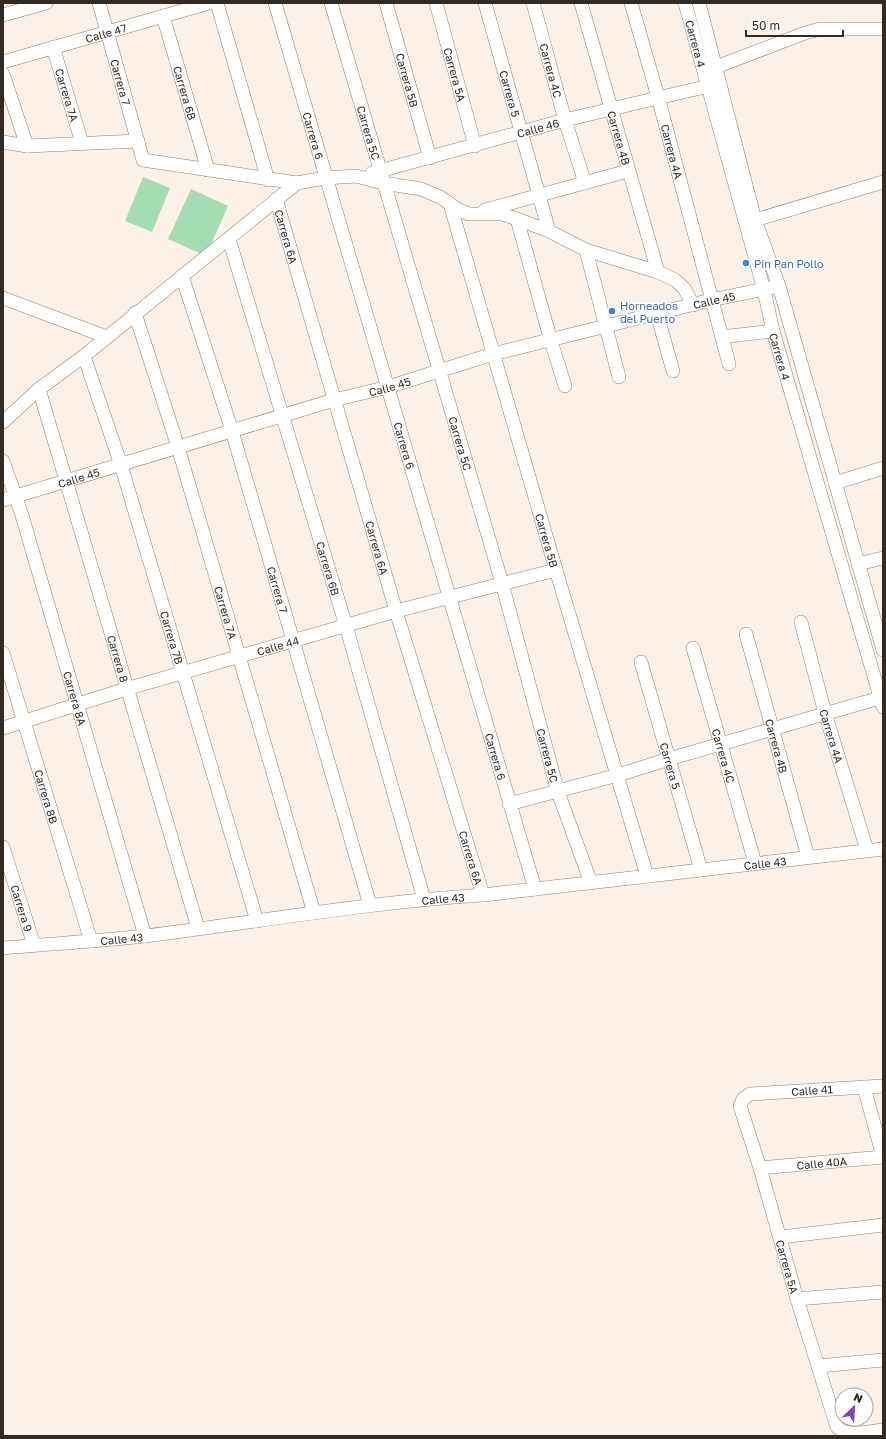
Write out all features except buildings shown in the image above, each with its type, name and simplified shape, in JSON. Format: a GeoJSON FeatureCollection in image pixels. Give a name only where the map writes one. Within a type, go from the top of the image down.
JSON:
{"type":"FeatureCollection","features":[{"type":"Feature","properties":{"kind":"street"},"geometry":{"type":"LineString","coordinates":[[3,15],[46,3]]}},
{"type":"Feature","properties":{"kind":"street","name":"Carrera 7"},"geometry":{"type":"LineString","coordinates":[[99,3],[143,160],[208,170]]}},
{"type":"Feature","properties":{"kind":"street","name":"Calle 47"},"geometry":{"type":"LineString","coordinates":[[3,62],[209,3]]}},
{"type":"Feature","properties":{"kind":"street"},"geometry":{"type":"LineString","coordinates":[[217,3],[268,180]]}},
{"type":"Feature","properties":{"kind":"street","name":"Carrera 6"},"geometry":{"type":"LineString","coordinates":[[275,3],[325,178],[388,387],[535,889]]}},
{"type":"Feature","properties":{"kind":"street","name":"Carrera 5C"},"geometry":{"type":"LineString","coordinates":[[330,3],[502,583],[558,792],[591,883]]}},
{"type":"Feature","properties":{"kind":"street","name":"Carrera 5B"},"geometry":{"type":"LineString","coordinates":[[386,3],[430,158]]}},
{"type":"Feature","properties":{"kind":"street","name":"Carrera 5A"},"geometry":{"type":"LineString","coordinates":[[436,3],[475,146]]}},
{"type":"Feature","properties":{"kind":"street","name":"Carrera 5"},"geometry":{"type":"LineString","coordinates":[[485,3],[549,231]]}},
{"type":"Feature","properties":{"kind":"street","name":"Carrera 4C"},"geometry":{"type":"LineString","coordinates":[[533,3],[565,120],[585,183]]}},
{"type":"Feature","properties":{"kind":"street","name":"Carrera 4B"},"geometry":{"type":"LineString","coordinates":[[581,3],[658,272]]}},
{"type":"Feature","properties":{"kind":"street","name":"Carrera 4A"},"geometry":{"type":"LineString","coordinates":[[631,3],[658,97],[729,364]]}},
{"type":"Feature","properties":{"kind":"street","name":"Carrera 4"},"geometry":{"type":"LineString","coordinates":[[685,3],[715,84],[756,220],[779,286],[883,650]]}},
{"type":"Feature","properties":{"kind":"street","name":"Carrera 4"},"geometry":{"type":"LineString","coordinates":[[699,3],[710,69]]}},
{"type":"Feature","properties":{"kind":"street","name":"Carrera 6B"},"geometry":{"type":"LineString","coordinates":[[163,16],[208,170]]}},
{"type":"Feature","properties":{"kind":"street"},"geometry":{"type":"LineString","coordinates":[[710,69],[805,33],[820,29],[883,29]]}},
{"type":"Feature","properties":{"kind":"street","name":"Carrera 7A"},"geometry":{"type":"LineString","coordinates":[[53,47],[82,143]]}},
{"type":"Feature","properties":{"kind":"street"},"geometry":{"type":"LineString","coordinates":[[3,74],[27,146]]}},
{"type":"Feature","properties":{"kind":"street","name":"Calle 46"},"geometry":{"type":"LineString","coordinates":[[381,177],[430,158],[521,132],[611,108],[715,84]]}},
{"type":"Feature","properties":{"kind":"street","name":"Carrera 4"},"geometry":{"type":"LineString","coordinates":[[715,84],[773,331],[882,701]]}},
{"type":"Feature","properties":{"kind":"street"},"geometry":{"type":"LineString","coordinates":[[3,142],[27,146],[138,141]]}},
{"type":"Feature","properties":{"kind":"street"},"geometry":{"type":"LineString","coordinates":[[208,170],[268,180],[297,183],[325,178],[356,176],[381,177],[421,188],[440,197],[468,214],[502,214],[549,231],[586,250],[658,272],[675,280],[684,288],[692,305]]}},
{"type":"Feature","properties":{"kind":"street"},"geometry":{"type":"LineString","coordinates":[[468,214],[628,171]]}},
{"type":"Feature","properties":{"kind":"street"},"geometry":{"type":"LineString","coordinates":[[756,220],[883,182]]}},
{"type":"Feature","properties":{"kind":"street"},"geometry":{"type":"LineString","coordinates":[[3,422],[39,389],[84,356],[297,183]]}},
{"type":"Feature","properties":{"kind":"street","name":"Carrera 6A"},"geometry":{"type":"LineString","coordinates":[[276,199],[396,611],[483,895]]}},
{"type":"Feature","properties":{"kind":"street","name":"Carrera 5B"},"geometry":{"type":"LineString","coordinates":[[450,204],[556,570],[648,876]]}},
{"type":"Feature","properties":{"kind":"street"},"geometry":{"type":"LineString","coordinates":[[517,219],[550,341],[565,386]]}},
{"type":"Feature","properties":{"kind":"street","name":"Carrera 6B"},"geometry":{"type":"LineString","coordinates":[[229,239],[281,416],[346,626],[424,899]]}},
{"type":"Feature","properties":{"kind":"street"},"geometry":{"type":"LineString","coordinates":[[586,250],[619,377]]}},
{"type":"Feature","properties":{"kind":"street","name":"Carrera 7"},"geometry":{"type":"LineString","coordinates":[[182,276],[232,431],[292,642],[370,905]]}},
{"type":"Feature","properties":{"kind":"street","name":"Calle 45"},"geometry":{"type":"LineString","coordinates":[[9,499],[334,400],[388,387],[440,372],[493,354],[711,300],[779,286]]}},
{"type":"Feature","properties":{"kind":"street"},"geometry":{"type":"LineString","coordinates":[[3,298],[106,337]]}},
{"type":"Feature","properties":{"kind":"street","name":"Carrera 7A"},"geometry":{"type":"LineString","coordinates":[[136,313],[178,447],[314,913]]}},
{"type":"Feature","properties":{"kind":"street"},"geometry":{"type":"LineString","coordinates":[[657,314],[673,371]]}},
{"type":"Feature","properties":{"kind":"street"},"geometry":{"type":"LineString","coordinates":[[722,337],[773,331]]}},
{"type":"Feature","properties":{"kind":"street","name":"Carrera 7B"},"geometry":{"type":"LineString","coordinates":[[84,356],[120,465],[257,921]]}},
{"type":"Feature","properties":{"kind":"street","name":"Carrera 8"},"geometry":{"type":"LineString","coordinates":[[39,389],[126,689],[198,928]]}},
{"type":"Feature","properties":{"kind":"street","name":"Carrera 8A"},"geometry":{"type":"LineString","coordinates":[[3,461],[9,499],[76,705],[145,936]]}},
{"type":"Feature","properties":{"kind":"street"},"geometry":{"type":"LineString","coordinates":[[835,483],[883,468]]}},
{"type":"Feature","properties":{"kind":"street"},"geometry":{"type":"LineString","coordinates":[[858,564],[883,558]]}},
{"type":"Feature","properties":{"kind":"street","name":"Calle 44"},"geometry":{"type":"LineString","coordinates":[[3,728],[23,723],[126,689],[239,658],[396,611],[556,570]]}},
{"type":"Feature","properties":{"kind":"street","name":"Carrera 4A"},"geometry":{"type":"LineString","coordinates":[[800,622],[825,714],[867,850]]}},
{"type":"Feature","properties":{"kind":"street","name":"Carrera 4B"},"geometry":{"type":"LineString","coordinates":[[746,634],[808,857]]}},
{"type":"Feature","properties":{"kind":"street","name":"Carrera 4C"},"geometry":{"type":"LineString","coordinates":[[693,648],[754,863]]}},
{"type":"Feature","properties":{"kind":"street","name":"Carrera 8B"},"geometry":{"type":"LineString","coordinates":[[3,653],[23,723],[91,941]]}},
{"type":"Feature","properties":{"kind":"street","name":"Carrera 5"},"geometry":{"type":"LineString","coordinates":[[641,662],[701,870]]}},
{"type":"Feature","properties":{"kind":"street"},"geometry":{"type":"LineString","coordinates":[[509,804],[618,775],[668,759],[825,714],[882,701]]}},
{"type":"Feature","properties":{"kind":"street","name":"Carrera 9"},"geometry":{"type":"LineString","coordinates":[[3,847],[34,945]]}},
{"type":"Feature","properties":{"kind":"street","name":"Calle 43"},"geometry":{"type":"LineString","coordinates":[[3,948],[145,936],[370,905],[424,899],[483,895],[883,849]]}},
{"type":"Feature","properties":{"kind":"street","name":"Calle 41"},"geometry":{"type":"LineString","coordinates":[[743,1099],[750,1094],[883,1086]]}},
{"type":"Feature","properties":{"kind":"street"},"geometry":{"type":"LineString","coordinates":[[864,1087],[883,1157]]}},
{"type":"Feature","properties":{"kind":"street","name":"Carrera 5A"},"geometry":{"type":"LineString","coordinates":[[743,1099],[740,1106],[781,1237],[797,1299],[837,1427],[842,1432],[849,1434],[883,1430]]}},
{"type":"Feature","properties":{"kind":"street","name":"Calle 40A"},"geometry":{"type":"LineString","coordinates":[[760,1168],[883,1157]]}},
{"type":"Feature","properties":{"kind":"street"},"geometry":{"type":"LineString","coordinates":[[781,1237],[883,1225]]}},
{"type":"Feature","properties":{"kind":"street"},"geometry":{"type":"LineString","coordinates":[[797,1299],[883,1292]]}},
{"type":"Feature","properties":{"kind":"street"},"geometry":{"type":"LineString","coordinates":[[818,1366],[883,1360]]}},
{"type":"Feature","properties":{"kind":"green space"},"geometry":{"type":"Polygon","coordinates":[[[143,177],[170,188],[152,232],[125,221],[143,177]]]}},
{"type":"Feature","properties":{"kind":"green space"},"geometry":{"type":"Polygon","coordinates":[[[191,189],[228,206],[206,256],[168,239],[191,189]]]}},
{"type":"Feature","properties":{"kind":"place","name":"Pin Pan Pollo"},"geometry":{"type":"Point","coordinates":[746,263]}},
{"type":"Feature","properties":{"kind":"place","name":"Horneados del Puerto"},"geometry":{"type":"Point","coordinates":[612,311]}}]}
